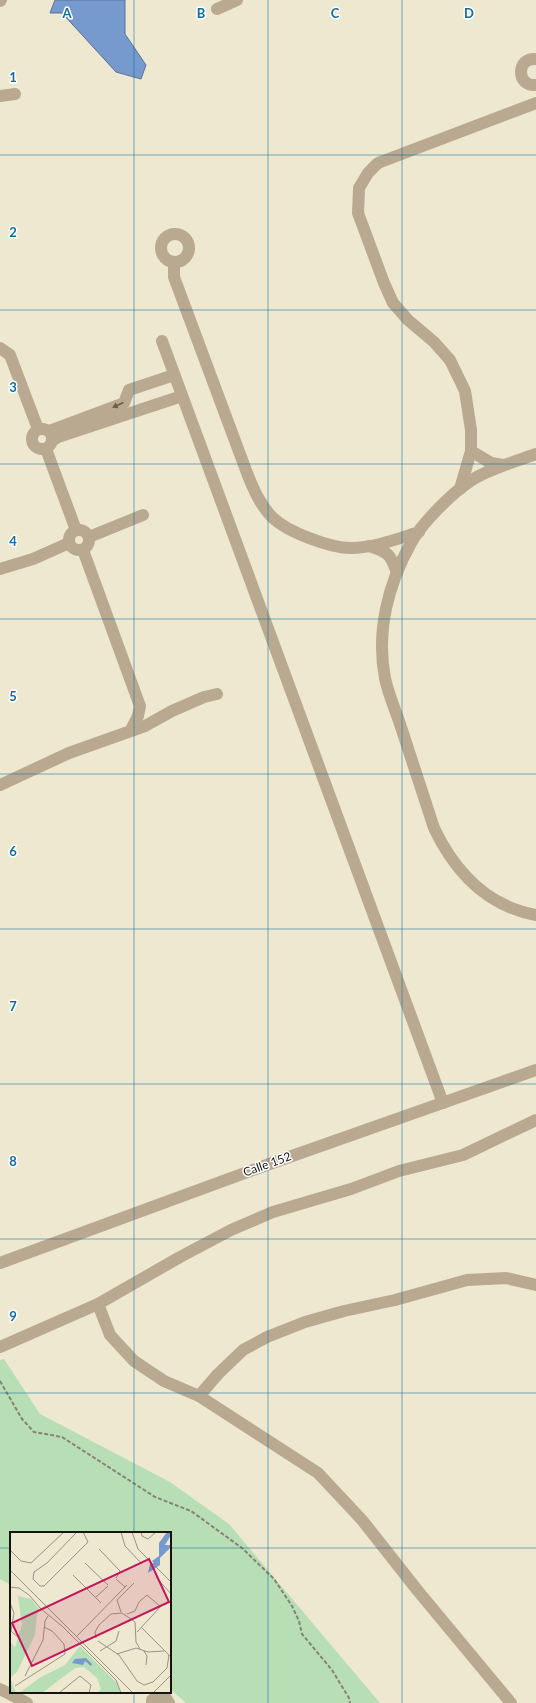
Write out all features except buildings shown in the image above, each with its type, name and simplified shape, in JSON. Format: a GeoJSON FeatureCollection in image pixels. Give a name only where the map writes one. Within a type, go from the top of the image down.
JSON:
{"type":"FeatureCollection","features":[{"type":"Feature","properties":{"kind":"street"},"geometry":{"type":"LineString","coordinates":[[217,9],[237,0]]}},
{"type":"Feature","properties":{"kind":"street"},"geometry":{"type":"LineString","coordinates":[[536,60],[526,61],[520,72],[522,80],[525,83],[536,85]]}},
{"type":"Feature","properties":{"kind":"street"},"geometry":{"type":"LineString","coordinates":[[0,96],[15,94]]}},
{"type":"Feature","properties":{"kind":"street"},"geometry":{"type":"LineString","coordinates":[[459,490],[471,451],[471,430],[465,391],[450,360],[434,342],[408,320],[393,302],[384,283],[358,213],[357,201],[359,188],[368,173],[378,163],[536,103]]}},
{"type":"Feature","properties":{"kind":"street"},"geometry":{"type":"LineString","coordinates":[[174,262],[174,277],[246,473],[257,497],[273,518],[299,534],[325,543],[350,548],[380,544],[419,532]]}},
{"type":"Feature","properties":{"kind":"street"},"geometry":{"type":"LineString","coordinates":[[162,341],[443,1103]]}},
{"type":"Feature","properties":{"kind":"street"},"geometry":{"type":"LineString","coordinates":[[0,348],[10,355],[46,437],[76,530]]}},
{"type":"Feature","properties":{"kind":"street"},"geometry":{"type":"LineString","coordinates":[[46,437],[124,403],[129,390],[174,375]]}},
{"type":"Feature","properties":{"kind":"street"},"geometry":{"type":"LineString","coordinates":[[46,437],[58,437],[182,396]]}},
{"type":"Feature","properties":{"kind":"street"},"geometry":{"type":"LineString","coordinates":[[471,451],[491,464],[503,465]]}},
{"type":"Feature","properties":{"kind":"street"},"geometry":{"type":"LineString","coordinates":[[536,454],[503,465],[470,481],[443,504],[419,532],[412,542],[397,573],[385,615],[381,642],[385,679],[434,828],[444,849],[456,867],[470,882],[486,895],[505,906],[523,913],[536,915]]}},
{"type":"Feature","properties":{"kind":"street"},"geometry":{"type":"LineString","coordinates":[[89,538],[143,515]]}},
{"type":"Feature","properties":{"kind":"street"},"geometry":{"type":"LineString","coordinates":[[76,530],[82,530],[89,538],[87,547],[83,550],[74,550],[69,544],[68,538],[71,533],[76,530]]}},
{"type":"Feature","properties":{"kind":"street"},"geometry":{"type":"LineString","coordinates":[[0,569],[33,559],[69,544]]}},
{"type":"Feature","properties":{"kind":"street"},"geometry":{"type":"LineString","coordinates":[[368,546],[385,552],[391,557],[397,573]]}},
{"type":"Feature","properties":{"kind":"street"},"geometry":{"type":"LineString","coordinates":[[83,550],[140,706],[138,716],[131,730]]}},
{"type":"Feature","properties":{"kind":"street"},"geometry":{"type":"LineString","coordinates":[[0,785],[69,753],[145,726],[162,716],[204,697],[218,694]]}},
{"type":"Feature","properties":{"kind":"street"},"geometry":{"type":"LineString","coordinates":[[140,706],[148,711],[162,716]]}},
{"type":"Feature","properties":{"kind":"street","name":"Calle 152"},"geometry":{"type":"LineString","coordinates":[[0,1263],[275,1162],[536,1070]]}},
{"type":"Feature","properties":{"kind":"street"},"geometry":{"type":"LineString","coordinates":[[0,1347],[98,1304],[180,1257],[231,1230],[273,1212],[351,1189],[399,1171],[463,1155],[536,1120]]}},
{"type":"Feature","properties":{"kind":"street"},"geometry":{"type":"LineString","coordinates":[[199,1396],[218,1374],[243,1350],[267,1337],[305,1322],[344,1311],[395,1300],[467,1280],[506,1278],[536,1285]]}},
{"type":"Feature","properties":{"kind":"street"},"geometry":{"type":"LineString","coordinates":[[98,1304],[110,1335],[134,1361],[164,1381],[199,1396],[318,1473],[362,1520],[418,1591],[511,1703]]}},
{"type":"Feature","properties":{"kind":"street"},"geometry":{"type":"LineString","coordinates":[[0,1689],[27,1703]]}},
{"type":"Feature","properties":{"kind":"street"},"geometry":{"type":"LineString","coordinates":[[152,1703],[152,1700],[158,1696],[166,1698],[169,1703]]}},
{"type":"Feature","properties":{"kind":"path"},"geometry":{"type":"LineString","coordinates":[[0,1381],[22,1419],[34,1432],[62,1437],[155,1497],[191,1511],[242,1548],[274,1579],[292,1606],[299,1621],[302,1634],[332,1670],[349,1698],[350,1703]]}},
{"type":"Feature","properties":{"kind":"green space"},"geometry":{"type":"Polygon","coordinates":[[[4,1359],[40,1414],[170,1482],[229,1524],[380,1703],[186,1703],[171,1690],[171,1532],[10,1532],[10,1584],[0,1579],[0,1360],[4,1359]]]}},
{"type":"Feature","properties":{"kind":"water"},"geometry":{"type":"Polygon","coordinates":[[[55,0],[125,0],[125,34],[146,65],[141,79],[116,72],[62,13],[50,13],[55,0]]]}}]}
